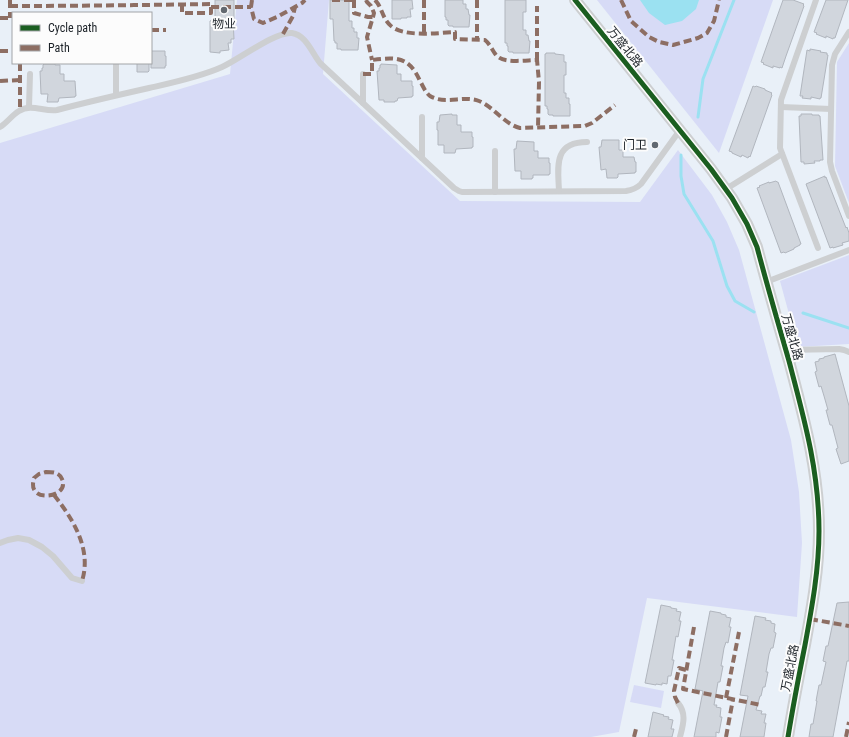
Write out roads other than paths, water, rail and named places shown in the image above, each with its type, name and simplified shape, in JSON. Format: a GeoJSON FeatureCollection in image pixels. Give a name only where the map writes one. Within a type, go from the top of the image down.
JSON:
{"type":"FeatureCollection","features":[{"type":"Feature","properties":{"kind":"street","name":"万盛北路"},"geometry":{"type":"LineString","coordinates":[[575,0],[680,130],[732,198],[747,224],[756,248],[786,350],[804,416],[811,449],[816,477],[819,530],[818,562],[815,587],[788,737]]}},
{"type":"Feature","properties":{"kind":"lane"},"geometry":{"type":"LineString","coordinates":[[816,0],[781,100],[780,148],[818,248]]}},
{"type":"Feature","properties":{"kind":"lane"},"geometry":{"type":"LineString","coordinates":[[849,32],[835,54],[833,60],[830,166],[849,216]]}},
{"type":"Feature","properties":{"kind":"lane"},"geometry":{"type":"LineString","coordinates":[[0,127],[18,111],[29,107],[53,110],[176,82],[214,71],[274,37],[290,33],[297,34],[303,39],[320,63],[459,191],[466,193],[626,191],[634,189],[641,184],[680,130]]}},
{"type":"Feature","properties":{"kind":"lane"},"geometry":{"type":"LineString","coordinates":[[116,64],[116,95]]}},
{"type":"Feature","properties":{"kind":"lane"},"geometry":{"type":"LineString","coordinates":[[29,107],[30,74]]}},
{"type":"Feature","properties":{"kind":"lane"},"geometry":{"type":"LineString","coordinates":[[363,74],[363,103]]}},
{"type":"Feature","properties":{"kind":"lane"},"geometry":{"type":"LineString","coordinates":[[781,107],[831,109]]}},
{"type":"Feature","properties":{"kind":"lane"},"geometry":{"type":"LineString","coordinates":[[422,117],[422,158]]}},
{"type":"Feature","properties":{"kind":"lane"},"geometry":{"type":"LineString","coordinates":[[559,192],[559,160],[561,154],[568,146],[572,144],[577,142],[587,142]]}},
{"type":"Feature","properties":{"kind":"lane"},"geometry":{"type":"LineString","coordinates":[[495,151],[495,192]]}},
{"type":"Feature","properties":{"kind":"lane"},"geometry":{"type":"LineString","coordinates":[[726,189],[782,154]]}},
{"type":"Feature","properties":{"kind":"lane"},"geometry":{"type":"LineString","coordinates":[[766,282],[849,250]]}},
{"type":"Feature","properties":{"kind":"lane"},"geometry":{"type":"LineString","coordinates":[[786,350],[839,349],[849,352]]}},
{"type":"Feature","properties":{"kind":"lane"},"geometry":{"type":"LineString","coordinates":[[0,543],[18,538],[29,540],[42,547],[53,556],[72,578],[82,581]]}},
{"type":"Feature","properties":{"kind":"lane"},"geometry":{"type":"LineString","coordinates":[[678,703],[682,709],[684,717],[680,737]]}},
{"type":"Feature","properties":{"kind":"waterway"},"geometry":{"type":"LineString","coordinates":[[698,117],[703,79],[734,0]]}},
{"type":"Feature","properties":{"kind":"waterway"},"geometry":{"type":"LineString","coordinates":[[681,155],[681,176],[684,194],[713,241],[727,286],[735,301],[754,312]]}},
{"type":"Feature","properties":{"kind":"waterway"},"geometry":{"type":"LineString","coordinates":[[803,313],[849,328]]}},
{"type":"Feature","properties":{"kind":"place","name":"物业"},"geometry":{"type":"Point","coordinates":[224,10]}},
{"type":"Feature","properties":{"kind":"place","name":"门卫"},"geometry":{"type":"Point","coordinates":[655,145]}}]}
